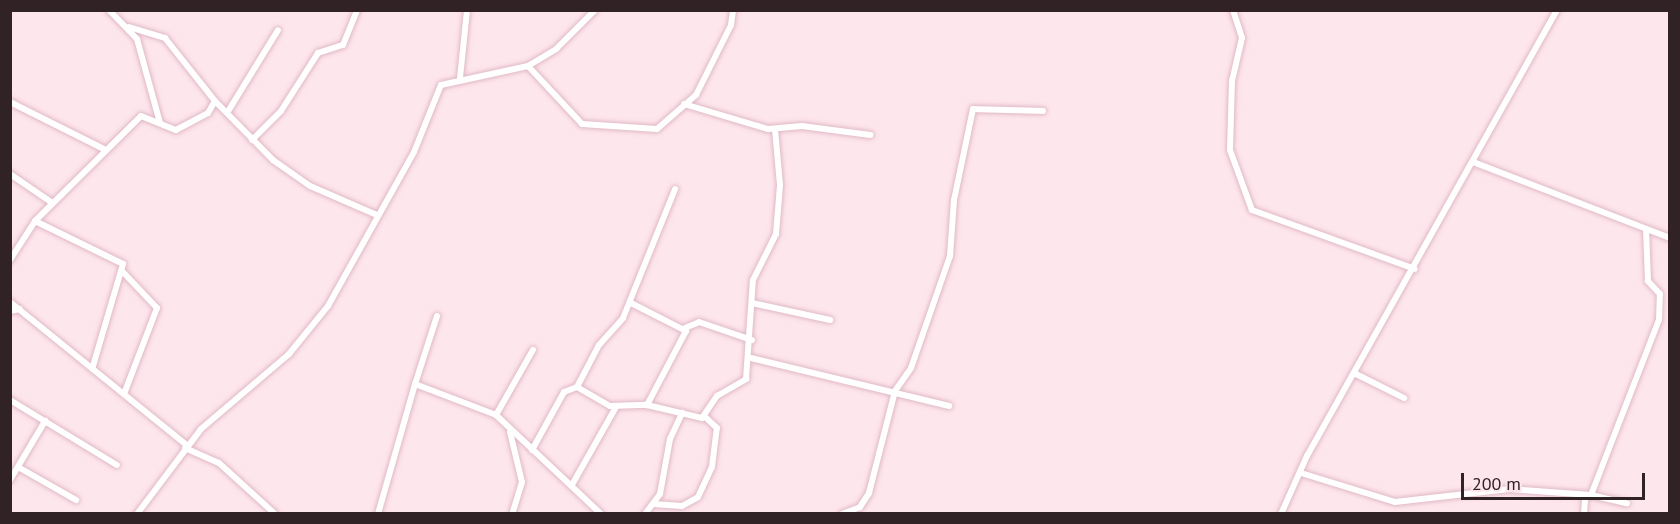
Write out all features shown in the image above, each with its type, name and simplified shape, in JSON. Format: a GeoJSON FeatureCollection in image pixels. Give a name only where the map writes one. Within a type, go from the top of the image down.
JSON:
{"type":"FeatureCollection","features":[{"type":"Feature","properties":{"kind":"street"},"geometry":{"type":"LineString","coordinates":[[109,10],[129,27],[165,38],[215,101],[252,140],[310,186],[377,215]]}},
{"type":"Feature","properties":{"kind":"street"},"geometry":{"type":"LineString","coordinates":[[252,140],[281,111],[318,53],[343,45],[357,10]]}},
{"type":"Feature","properties":{"kind":"street"},"geometry":{"type":"LineString","coordinates":[[460,78],[467,10]]}},
{"type":"Feature","properties":{"kind":"street"},"geometry":{"type":"LineString","coordinates":[[137,513],[186,447],[306,336],[414,152],[434,94],[447,81],[528,66],[556,49],[595,10]]}},
{"type":"Feature","properties":{"kind":"street"},"geometry":{"type":"LineString","coordinates":[[528,66],[565,111],[587,126],[657,129],[696,95],[731,25],[733,10]]}},
{"type":"Feature","properties":{"kind":"street"},"geometry":{"type":"LineString","coordinates":[[1233,10],[1242,38],[1232,81],[1230,150],[1252,210],[1415,269]]}},
{"type":"Feature","properties":{"kind":"street"},"geometry":{"type":"LineString","coordinates":[[1281,513],[1557,10]]}},
{"type":"Feature","properties":{"kind":"street"},"geometry":{"type":"LineString","coordinates":[[129,27],[148,69],[160,123]]}},
{"type":"Feature","properties":{"kind":"street"},"geometry":{"type":"LineString","coordinates":[[227,113],[278,30]]}},
{"type":"Feature","properties":{"kind":"street"},"geometry":{"type":"LineString","coordinates":[[10,261],[35,221],[51,202],[104,149],[145,114],[176,130],[187,127],[215,101]]}},
{"type":"Feature","properties":{"kind":"street"},"geometry":{"type":"LineString","coordinates":[[10,102],[104,149]]}},
{"type":"Feature","properties":{"kind":"street"},"geometry":{"type":"LineString","coordinates":[[684,104],[775,129],[802,126],[870,135]]}},
{"type":"Feature","properties":{"kind":"street"},"geometry":{"type":"LineString","coordinates":[[842,513],[860,507],[869,493],[895,391],[919,348],[950,256],[954,200],[973,110],[1043,111]]}},
{"type":"Feature","properties":{"kind":"street"},"geometry":{"type":"LineString","coordinates":[[705,417],[717,396],[746,379],[751,358],[752,303],[757,267],[777,234],[780,185],[775,129]]}},
{"type":"Feature","properties":{"kind":"street"},"geometry":{"type":"LineString","coordinates":[[1473,162],[1670,238]]}},
{"type":"Feature","properties":{"kind":"street"},"geometry":{"type":"LineString","coordinates":[[10,174],[51,202]]}},
{"type":"Feature","properties":{"kind":"street"},"geometry":{"type":"LineString","coordinates":[[532,450],[564,392],[577,387],[631,303],[675,189]]}},
{"type":"Feature","properties":{"kind":"street"},"geometry":{"type":"LineString","coordinates":[[35,221],[121,261],[122,271],[92,369]]}},
{"type":"Feature","properties":{"kind":"street"},"geometry":{"type":"LineString","coordinates":[[1584,513],[1588,496],[1659,320],[1660,294],[1648,281],[1646,229]]}},
{"type":"Feature","properties":{"kind":"street"},"geometry":{"type":"LineString","coordinates":[[122,271],[157,308],[124,394]]}},
{"type":"Feature","properties":{"kind":"street"},"geometry":{"type":"LineString","coordinates":[[10,302],[186,447],[219,463],[275,513]]}},
{"type":"Feature","properties":{"kind":"street"},"geometry":{"type":"LineString","coordinates":[[631,303],[686,328]]}},
{"type":"Feature","properties":{"kind":"street"},"geometry":{"type":"LineString","coordinates":[[752,303],[830,320]]}},
{"type":"Feature","properties":{"kind":"street"},"geometry":{"type":"LineString","coordinates":[[10,311],[20,309]]}},
{"type":"Feature","properties":{"kind":"street"},"geometry":{"type":"LineString","coordinates":[[378,513],[437,316]]}},
{"type":"Feature","properties":{"kind":"street"},"geometry":{"type":"LineString","coordinates":[[647,405],[686,328],[699,322],[752,340]]}},
{"type":"Feature","properties":{"kind":"street"},"geometry":{"type":"LineString","coordinates":[[496,416],[533,350]]}},
{"type":"Feature","properties":{"kind":"street"},"geometry":{"type":"LineString","coordinates":[[751,358],[949,405]]}},
{"type":"Feature","properties":{"kind":"street"},"geometry":{"type":"LineString","coordinates":[[1356,374],[1404,398]]}},
{"type":"Feature","properties":{"kind":"street"},"geometry":{"type":"LineString","coordinates":[[415,384],[496,416],[510,432],[573,483],[601,513]]}},
{"type":"Feature","properties":{"kind":"street"},"geometry":{"type":"LineString","coordinates":[[577,387],[616,407],[647,405],[705,417],[717,428],[712,467],[698,497],[682,506],[653,504]]}},
{"type":"Feature","properties":{"kind":"street"},"geometry":{"type":"LineString","coordinates":[[10,400],[117,465]]}},
{"type":"Feature","properties":{"kind":"street"},"geometry":{"type":"LineString","coordinates":[[573,483],[616,407]]}},
{"type":"Feature","properties":{"kind":"street"},"geometry":{"type":"LineString","coordinates":[[645,513],[653,504],[682,413]]}},
{"type":"Feature","properties":{"kind":"street"},"geometry":{"type":"LineString","coordinates":[[10,480],[45,421]]}},
{"type":"Feature","properties":{"kind":"street"},"geometry":{"type":"LineString","coordinates":[[510,432],[522,482],[512,513]]}},
{"type":"Feature","properties":{"kind":"street"},"geometry":{"type":"LineString","coordinates":[[18,467],[76,500]]}},
{"type":"Feature","properties":{"kind":"street"},"geometry":{"type":"LineString","coordinates":[[1301,473],[1395,502],[1509,489],[1588,496],[1627,503]]}}]}
